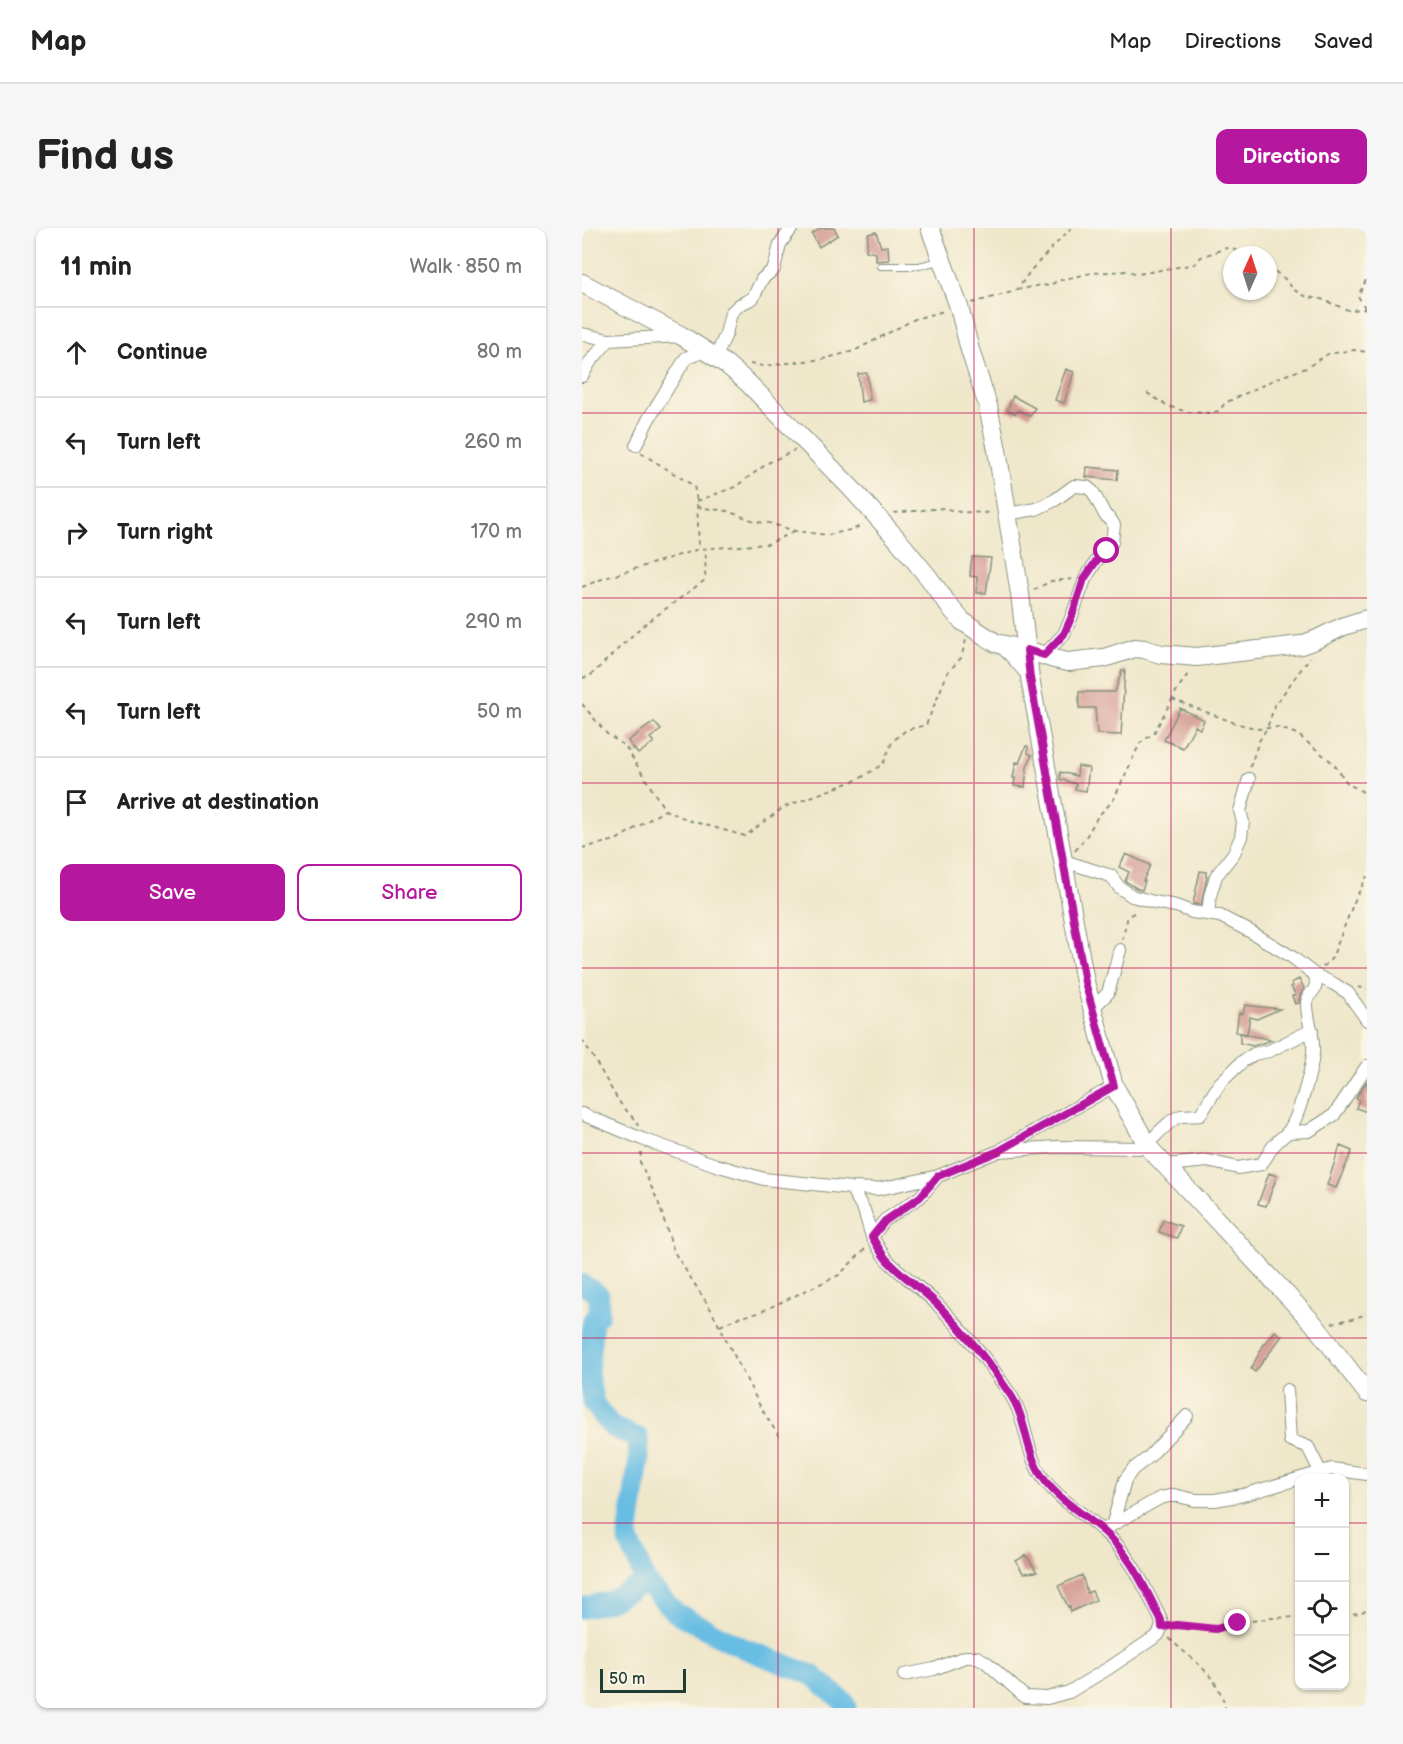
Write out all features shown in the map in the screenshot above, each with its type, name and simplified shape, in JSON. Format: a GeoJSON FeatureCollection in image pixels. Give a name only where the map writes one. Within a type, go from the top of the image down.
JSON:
{"type":"FeatureCollection","features":[{"type":"Feature","properties":{"kind":"street"},"geometry":{"type":"LineString","coordinates":[[636,445],[648,420],[686,358],[711,354],[726,334],[731,313],[739,305],[753,298],[762,279],[774,269],[780,244],[792,228]]}},
{"type":"Feature","properties":{"kind":"street"},"geometry":{"type":"LineString","coordinates":[[930,228],[959,306],[970,351],[988,406],[1020,594],[1035,653],[1030,678],[1085,982],[1114,1086],[1148,1146],[1314,1324],[1367,1393]]}},
{"type":"Feature","properties":{"kind":"street"},"geometry":{"type":"LineString","coordinates":[[582,283],[682,336],[726,364],[748,383],[878,518],[930,578],[962,621],[996,643],[1030,678]]}},
{"type":"Feature","properties":{"kind":"street"},"geometry":{"type":"LineString","coordinates":[[582,334],[609,340],[682,336]]}},
{"type":"Feature","properties":{"kind":"street"},"geometry":{"type":"LineString","coordinates":[[582,376],[590,362],[609,340]]}},
{"type":"Feature","properties":{"kind":"street"},"geometry":{"type":"LineString","coordinates":[[1007,514],[1036,509],[1055,500],[1074,486],[1087,487],[1093,492],[1105,515],[1112,520],[1114,525],[1112,542],[1084,579],[1064,634],[1035,653]]}},
{"type":"Feature","properties":{"kind":"street"},"geometry":{"type":"LineString","coordinates":[[996,643],[1068,662],[1104,658],[1135,648],[1161,654],[1197,657],[1286,647],[1315,640],[1344,626],[1367,619]]}},
{"type":"Feature","properties":{"kind":"street"},"geometry":{"type":"LineString","coordinates":[[1208,914],[1216,876],[1234,853],[1241,837],[1240,811],[1249,778]]}},
{"type":"Feature","properties":{"kind":"street"},"geometry":{"type":"LineString","coordinates":[[1064,861],[1111,876],[1125,892],[1192,912],[1220,916],[1251,932],[1292,957],[1315,975],[1348,993],[1367,1020]]}},
{"type":"Feature","properties":{"kind":"street"},"geometry":{"type":"LineString","coordinates":[[1093,1008],[1108,993],[1120,950]]}},
{"type":"Feature","properties":{"kind":"street"},"geometry":{"type":"LineString","coordinates":[[1166,1165],[1208,1161],[1238,1168],[1261,1164],[1276,1143],[1289,1132],[1297,1115],[1313,1054],[1312,1030],[1307,1003],[1309,995],[1317,984],[1315,975]]}},
{"type":"Feature","properties":{"kind":"street"},"geometry":{"type":"LineString","coordinates":[[999,1151],[1057,1147],[1148,1146],[1170,1122],[1180,1116],[1200,1115],[1220,1083],[1243,1061],[1254,1054],[1269,1051],[1312,1030]]}},
{"type":"Feature","properties":{"kind":"street"},"geometry":{"type":"LineString","coordinates":[[1289,1132],[1309,1131],[1334,1115],[1367,1066]]}},
{"type":"Feature","properties":{"kind":"street"},"geometry":{"type":"LineString","coordinates":[[582,1114],[642,1139],[764,1179],[877,1189],[938,1176],[999,1151],[1114,1086]]}},
{"type":"Feature","properties":{"kind":"street"},"geometry":{"type":"LineString","coordinates":[[872,1237],[885,1221],[920,1197],[938,1176]]}},
{"type":"Feature","properties":{"kind":"street"},"geometry":{"type":"LineString","coordinates":[[851,1188],[864,1210],[872,1237],[886,1258],[956,1323],[1012,1395],[1019,1409],[1035,1463],[1046,1482],[1070,1505],[1108,1527],[1116,1544],[1135,1569],[1161,1620],[1162,1627],[1158,1635],[1109,1668],[1069,1692],[1047,1698],[1025,1697],[986,1662],[977,1657],[965,1657],[934,1669],[904,1675]]}},
{"type":"Feature","properties":{"kind":"street"},"geometry":{"type":"LineString","coordinates":[[1287,1390],[1290,1440],[1308,1447],[1320,1471]]}},
{"type":"Feature","properties":{"kind":"street"},"geometry":{"type":"LineString","coordinates":[[1108,1527],[1125,1480],[1133,1469],[1149,1457],[1187,1416]]}},
{"type":"Feature","properties":{"kind":"street"},"geometry":{"type":"LineString","coordinates":[[1108,1527],[1160,1498],[1174,1495],[1195,1500],[1215,1500],[1243,1495],[1320,1471],[1332,1469],[1367,1474]]}},
{"type":"Feature","properties":{"kind":"lane"},"geometry":{"type":"LineString","coordinates":[[881,266],[919,266],[943,260]]}},
{"type":"Feature","properties":{"kind":"path"},"geometry":{"type":"LineString","coordinates":[[1017,290],[1031,270],[1071,228]]}},
{"type":"Feature","properties":{"kind":"path"},"geometry":{"type":"LineString","coordinates":[[751,364],[762,366],[823,359],[854,351],[915,319],[1017,290],[1041,285],[1048,286],[1058,281],[1091,273],[1128,271],[1138,274],[1195,264],[1201,256],[1223,249]]}},
{"type":"Feature","properties":{"kind":"path"},"geometry":{"type":"LineString","coordinates":[[1277,273],[1294,290],[1307,297],[1321,299],[1348,310],[1366,310],[1358,296],[1367,278]]}},
{"type":"Feature","properties":{"kind":"path"},"geometry":{"type":"LineString","coordinates":[[1147,393],[1168,406],[1187,412],[1209,413],[1219,411],[1225,403],[1280,377],[1306,368],[1328,354],[1354,350],[1367,352]]}},
{"type":"Feature","properties":{"kind":"path"},"geometry":{"type":"LineString","coordinates":[[697,501],[735,487],[768,463],[808,443]]}},
{"type":"Feature","properties":{"kind":"path"},"geometry":{"type":"LineString","coordinates":[[636,445],[637,451],[694,486],[697,501],[699,549]]}},
{"type":"Feature","properties":{"kind":"path"},"geometry":{"type":"LineString","coordinates":[[697,507],[727,511],[757,522],[770,523],[795,531],[828,535],[854,530],[889,513],[912,510],[943,508],[960,512],[1007,514]]}},
{"type":"Feature","properties":{"kind":"path"},"geometry":{"type":"LineString","coordinates":[[582,587],[699,549],[768,544],[795,531]]}},
{"type":"Feature","properties":{"kind":"path"},"geometry":{"type":"LineString","coordinates":[[582,678],[590,676],[641,627],[705,580],[706,549]]}},
{"type":"Feature","properties":{"kind":"path"},"geometry":{"type":"LineString","coordinates":[[1020,594],[1038,589],[1051,581],[1068,578],[1084,579]]}},
{"type":"Feature","properties":{"kind":"path"},"geometry":{"type":"LineString","coordinates":[[582,704],[607,735],[625,746],[665,810],[691,821],[745,836],[784,807],[859,778],[883,764],[892,742],[906,730],[926,725],[948,672],[961,658],[967,638],[962,621]]}},
{"type":"Feature","properties":{"kind":"path"},"geometry":{"type":"LineString","coordinates":[[1249,778],[1247,775],[1259,741],[1267,728],[1275,705],[1309,660],[1315,640]]}},
{"type":"Feature","properties":{"kind":"path"},"geometry":{"type":"LineString","coordinates":[[1064,861],[1074,853],[1098,816],[1113,801],[1140,743],[1154,733],[1197,657]]}},
{"type":"Feature","properties":{"kind":"path"},"geometry":{"type":"LineString","coordinates":[[1172,699],[1235,723],[1259,729],[1276,727],[1297,734],[1333,763],[1348,784],[1367,794]]}},
{"type":"Feature","properties":{"kind":"path"},"geometry":{"type":"LineString","coordinates":[[582,848],[616,840],[665,810]]}},
{"type":"Feature","properties":{"kind":"path"},"geometry":{"type":"LineString","coordinates":[[1315,975],[1332,958],[1367,876]]}},
{"type":"Feature","properties":{"kind":"path"},"geometry":{"type":"LineString","coordinates":[[1120,950],[1128,916],[1154,902]]}},
{"type":"Feature","properties":{"kind":"path"},"geometry":{"type":"LineString","coordinates":[[582,1040],[627,1114],[637,1122],[642,1139],[640,1162],[659,1204],[674,1252],[710,1308],[761,1407],[780,1437]]}},
{"type":"Feature","properties":{"kind":"path"},"geometry":{"type":"LineString","coordinates":[[720,1326],[737,1318],[758,1313],[839,1275],[870,1244],[872,1237]]}},
{"type":"Feature","properties":{"kind":"path"},"geometry":{"type":"LineString","coordinates":[[1314,1324],[1336,1323],[1367,1314]]}},
{"type":"Feature","properties":{"kind":"path"},"geometry":{"type":"LineString","coordinates":[[1349,1614],[1360,1613],[1367,1609]]}},
{"type":"Feature","properties":{"kind":"path"},"geometry":{"type":"LineString","coordinates":[[1225,1708],[1223,1697],[1215,1682],[1170,1639],[1162,1627],[1177,1625],[1216,1629],[1238,1623],[1295,1617]]}},
{"type":"Feature","properties":{"kind":"building"},"geometry":{"type":"Polygon","coordinates":[[[821,228],[834,228],[838,235],[819,247],[812,234],[821,228]]]}},
{"type":"Feature","properties":{"kind":"building"},"geometry":{"type":"Polygon","coordinates":[[[876,232],[881,247],[888,246],[889,260],[876,261],[876,253],[866,251],[868,234],[876,232]]]}},
{"type":"Feature","properties":{"kind":"building"},"geometry":{"type":"Polygon","coordinates":[[[1066,369],[1074,372],[1064,403],[1055,400],[1066,369]]]}},
{"type":"Feature","properties":{"kind":"building"},"geometry":{"type":"Polygon","coordinates":[[[867,373],[870,400],[861,402],[858,374],[867,373]]]}},
{"type":"Feature","properties":{"kind":"building"},"geometry":{"type":"Polygon","coordinates":[[[1013,396],[1035,408],[1030,416],[1018,410],[1016,414],[1007,410],[1013,396]]]}},
{"type":"Feature","properties":{"kind":"building"},"geometry":{"type":"Polygon","coordinates":[[[1087,467],[1118,470],[1117,480],[1086,477],[1087,467]]]}},
{"type":"Feature","properties":{"kind":"building"},"geometry":{"type":"Polygon","coordinates":[[[972,557],[991,558],[986,593],[976,593],[977,577],[970,576],[972,557]]]}},
{"type":"Feature","properties":{"kind":"building"},"geometry":{"type":"Polygon","coordinates":[[[1122,670],[1125,670],[1121,735],[1097,734],[1095,708],[1079,708],[1079,692],[1115,692],[1122,670]]]}},
{"type":"Feature","properties":{"kind":"building"},"geometry":{"type":"Polygon","coordinates":[[[1180,708],[1204,720],[1200,729],[1195,726],[1183,748],[1164,740],[1180,708]]]}},
{"type":"Feature","properties":{"kind":"building"},"geometry":{"type":"Polygon","coordinates":[[[654,722],[661,730],[650,738],[654,742],[638,754],[628,741],[654,722]]]}},
{"type":"Feature","properties":{"kind":"building"},"geometry":{"type":"Polygon","coordinates":[[[1028,746],[1028,753],[1032,755],[1027,767],[1025,787],[1014,786],[1016,762],[1019,763],[1028,746]]]}},
{"type":"Feature","properties":{"kind":"building"},"geometry":{"type":"Polygon","coordinates":[[[1078,766],[1089,768],[1086,791],[1075,789],[1076,784],[1060,779],[1060,772],[1077,776],[1078,766]]]}},
{"type":"Feature","properties":{"kind":"building"},"geometry":{"type":"Polygon","coordinates":[[[1126,854],[1150,865],[1142,890],[1125,881],[1129,872],[1119,867],[1126,854]]]}},
{"type":"Feature","properties":{"kind":"building"},"geometry":{"type":"Polygon","coordinates":[[[1200,871],[1206,872],[1207,877],[1201,905],[1193,904],[1200,871]]]}},
{"type":"Feature","properties":{"kind":"building"},"geometry":{"type":"Polygon","coordinates":[[[1299,979],[1304,988],[1299,1003],[1295,1004],[1292,996],[1296,995],[1291,983],[1299,979]]]}},
{"type":"Feature","properties":{"kind":"building"},"geometry":{"type":"Polygon","coordinates":[[[1245,1005],[1280,1009],[1257,1019],[1250,1017],[1247,1034],[1236,1032],[1239,1013],[1243,1014],[1245,1005]]]}},
{"type":"Feature","properties":{"kind":"building"},"geometry":{"type":"Polygon","coordinates":[[[1240,1033],[1272,1040],[1253,1046],[1240,1043],[1240,1033]]]}},
{"type":"Feature","properties":{"kind":"building"},"geometry":{"type":"Polygon","coordinates":[[[1367,1081],[1367,1112],[1356,1108],[1359,1099],[1356,1098],[1367,1081]]]}},
{"type":"Feature","properties":{"kind":"building"},"geometry":{"type":"Polygon","coordinates":[[[1340,1146],[1352,1151],[1336,1188],[1327,1185],[1340,1146]]]}},
{"type":"Feature","properties":{"kind":"building"},"geometry":{"type":"Polygon","coordinates":[[[1269,1173],[1277,1176],[1266,1206],[1258,1204],[1269,1173]]]}},
{"type":"Feature","properties":{"kind":"building"},"geometry":{"type":"Polygon","coordinates":[[[1163,1220],[1181,1226],[1177,1238],[1159,1232],[1163,1220]]]}},
{"type":"Feature","properties":{"kind":"building"},"geometry":{"type":"Polygon","coordinates":[[[1275,1331],[1282,1336],[1255,1372],[1251,1369],[1263,1346],[1275,1331]]]}},
{"type":"Feature","properties":{"kind":"building"},"geometry":{"type":"Polygon","coordinates":[[[1026,1555],[1037,1572],[1023,1573],[1016,1561],[1026,1555]]]}},
{"type":"Feature","properties":{"kind":"building"},"geometry":{"type":"Polygon","coordinates":[[[1082,1575],[1087,1593],[1092,1591],[1096,1600],[1070,1612],[1070,1606],[1068,1607],[1058,1586],[1082,1575]]]}},
{"type":"Feature","properties":{"kind":"waterway"},"geometry":{"type":"LineString","coordinates":[[582,1284],[599,1295],[599,1315],[593,1320],[588,1374],[594,1404],[612,1427],[638,1438],[639,1459],[628,1538],[646,1582],[676,1613],[743,1648],[812,1675],[844,1702],[846,1708]]}},
{"type":"Feature","properties":{"kind":"waterway"},"geometry":{"type":"LineString","coordinates":[[582,1608],[610,1601],[646,1582]]}},
{"type":"Feature","properties":{"kind":"route"},"geometry":{"type":"LineString","coordinates":[[1107,551],[1097,560],[1084,579],[1064,634],[1044,655],[1027,650],[1030,678],[1085,982],[1114,1086],[999,1151],[938,1176],[920,1197],[885,1221],[872,1237],[886,1258],[956,1323],[1001,1380],[1019,1409],[1038,1470],[1046,1482],[1070,1505],[1103,1530],[1116,1544],[1135,1569],[1161,1620],[1162,1627],[1177,1625],[1216,1629],[1238,1623]]}}]}
